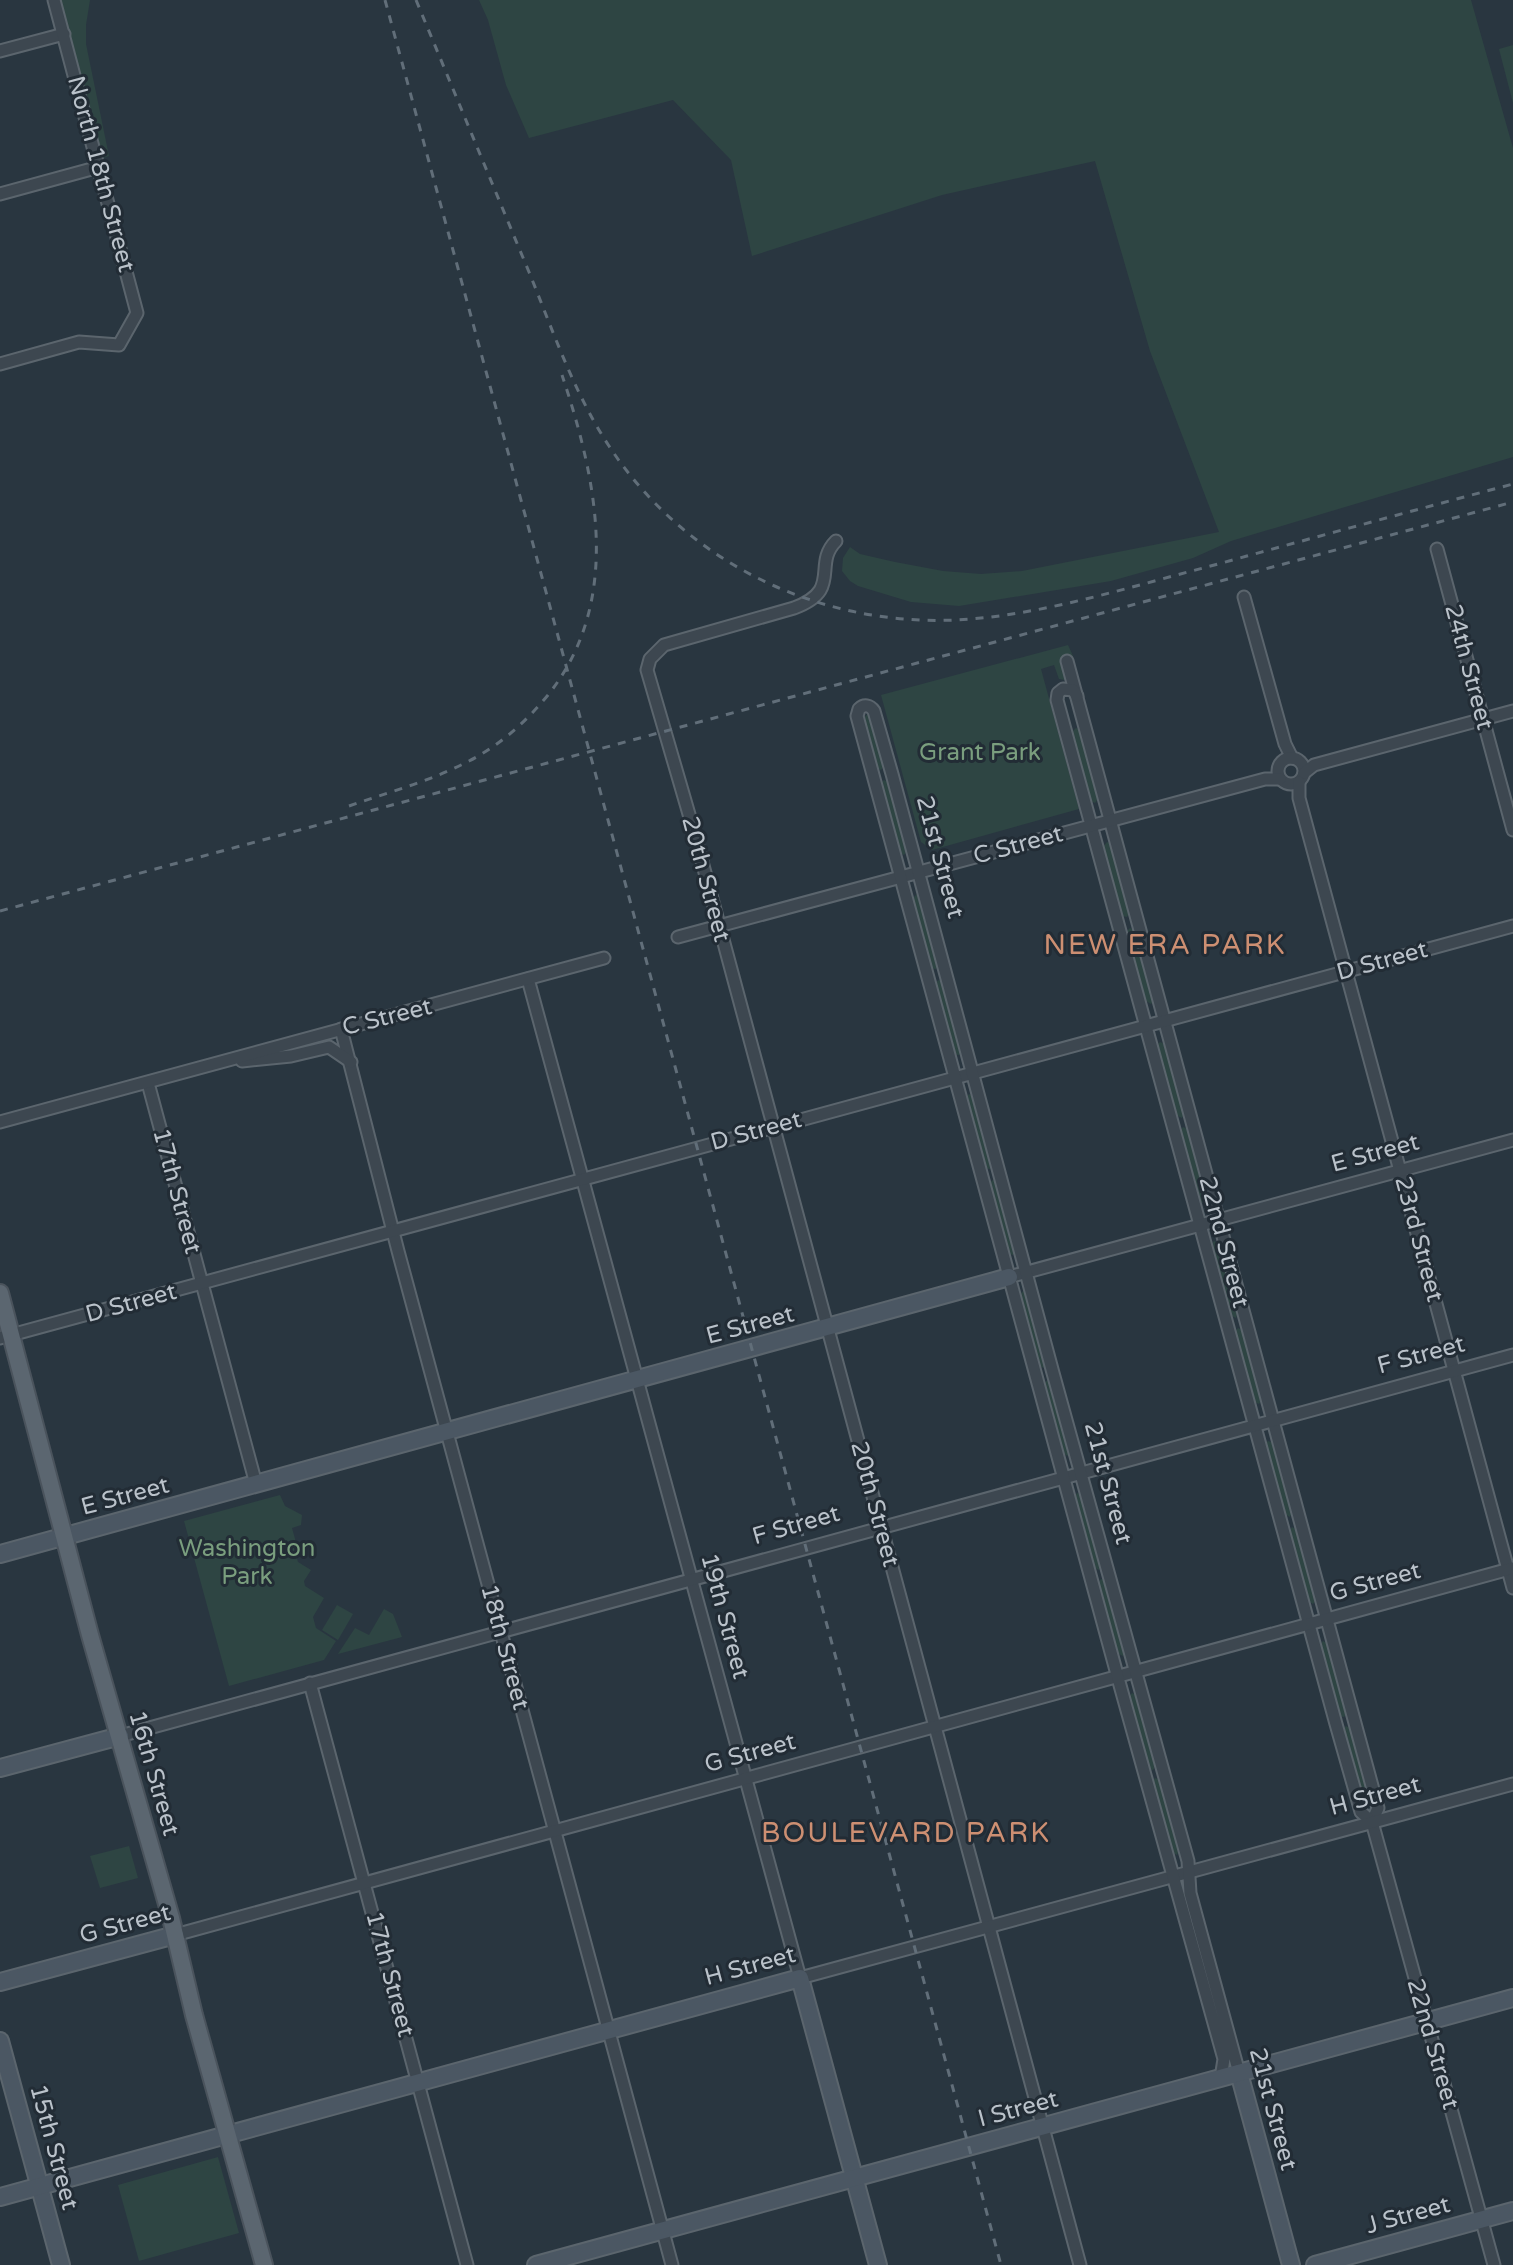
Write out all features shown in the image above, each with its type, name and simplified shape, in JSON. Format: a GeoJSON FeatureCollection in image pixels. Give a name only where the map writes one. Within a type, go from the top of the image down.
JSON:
{"type":"FeatureCollection","features":[{"type":"Feature","properties":{"kind":"main road","name":"16th Street"},"geometry":{"type":"LineString","coordinates":[[0,1293],[6,1336],[120,1736],[264,2265]]}},
{"type":"Feature","properties":{"kind":"street","name":"North 18th Street"},"geometry":{"type":"LineString","coordinates":[[0,364],[79,342],[119,345],[137,313],[54,0]]}},
{"type":"Feature","properties":{"kind":"street"},"geometry":{"type":"LineString","coordinates":[[0,51],[64,34]]}},
{"type":"Feature","properties":{"kind":"street"},"geometry":{"type":"LineString","coordinates":[[0,194],[99,167]]}},
{"type":"Feature","properties":{"kind":"street","name":"20th Street"},"geometry":{"type":"LineString","coordinates":[[836,541],[825,557],[825,581],[810,601],[674,641],[653,654],[648,664],[649,680],[828,1328],[1080,2265]]}},
{"type":"Feature","properties":{"kind":"street","name":"24th Street"},"geometry":{"type":"LineString","coordinates":[[1437,549],[1513,830]]}},
{"type":"Feature","properties":{"kind":"street","name":"23rd Street"},"geometry":{"type":"LineString","coordinates":[[1244,597],[1454,1371],[1511,1569],[1513,1588]]}},
{"type":"Feature","properties":{"kind":"street","name":"22nd Street"},"geometry":{"type":"LineString","coordinates":[[1067,661],[1378,1808],[1372,1822]]}},
{"type":"Feature","properties":{"kind":"street","name":"22nd Street"},"geometry":{"type":"LineString","coordinates":[[1077,696],[1073,690],[1063,689],[1058,693],[1057,700],[1361,1812],[1372,1822],[1494,2265]]}},
{"type":"Feature","properties":{"kind":"street","name":"21st Street"},"geometry":{"type":"LineString","coordinates":[[1221,2078],[1224,2059],[1180,1892],[1172,1875],[857,715],[864,706],[870,706],[874,711],[919,872],[1188,1861],[1190,1893],[1291,2265]]}},
{"type":"Feature","properties":{"kind":"street","name":"C Street"},"geometry":{"type":"LineString","coordinates":[[678,937],[1513,711]]}},
{"type":"Feature","properties":{"kind":"street"},"geometry":{"type":"LineString","coordinates":[[874,778],[892,774]]}},
{"type":"Feature","properties":{"kind":"street","name":"D Street"},"geometry":{"type":"LineString","coordinates":[[6,1336],[1513,926]]}},
{"type":"Feature","properties":{"kind":"street","name":"C Street"},"geometry":{"type":"LineString","coordinates":[[0,1122],[604,958]]}},
{"type":"Feature","properties":{"kind":"street","name":"19th Street"},"geometry":{"type":"LineString","coordinates":[[528,979],[878,2265]]}},
{"type":"Feature","properties":{"kind":"street","name":"18th Street"},"geometry":{"type":"LineString","coordinates":[[341,1029],[672,2265]]}},
{"type":"Feature","properties":{"kind":"street","name":"C Street"},"geometry":{"type":"LineString","coordinates":[[217,1062],[291,1056],[329,1047],[351,1062]]}},
{"type":"Feature","properties":{"kind":"street","name":"17th Street"},"geometry":{"type":"LineString","coordinates":[[148,1083],[256,1484]]}},
{"type":"Feature","properties":{"kind":"street","name":"E Street"},"geometry":{"type":"LineString","coordinates":[[0,1554],[1513,1140]]}},
{"type":"Feature","properties":{"kind":"street","name":"F Street"},"geometry":{"type":"LineString","coordinates":[[0,1768],[1513,1355]]}},
{"type":"Feature","properties":{"kind":"street","name":"G Street"},"geometry":{"type":"LineString","coordinates":[[0,1982],[1511,1569]]}},
{"type":"Feature","properties":{"kind":"street","name":"17th Street"},"geometry":{"type":"LineString","coordinates":[[310,1683],[467,2264]]}},
{"type":"Feature","properties":{"kind":"street","name":"H Street"},"geometry":{"type":"LineString","coordinates":[[0,2197],[1513,1784]]}},
{"type":"Feature","properties":{"kind":"street","name":"I Street"},"geometry":{"type":"LineString","coordinates":[[536,2265],[1513,1998]]}},
{"type":"Feature","properties":{"kind":"street","name":"15th Street"},"geometry":{"type":"LineString","coordinates":[[0,2041],[61,2265]]}},
{"type":"Feature","properties":{"kind":"street","name":"J Street"},"geometry":{"type":"LineString","coordinates":[[1315,2265],[1513,2211]]}},
{"type":"Feature","properties":{"kind":"green space"},"geometry":{"type":"Polygon","coordinates":[[[58,0],[90,0],[86,44],[109,156],[101,159],[58,0]]]}},
{"type":"Feature","properties":{"kind":"green space"},"geometry":{"type":"Polygon","coordinates":[[[479,0],[1471,0],[1513,148],[1513,457],[1231,541],[1193,558],[1111,581],[959,606],[911,602],[858,586],[842,571],[843,558],[850,547],[860,554],[895,562],[981,574],[1022,571],[1219,532],[1150,351],[1095,161],[942,195],[752,256],[731,160],[673,100],[529,138],[506,85],[488,20],[479,0]]]}},
{"type":"Feature","properties":{"kind":"green space"},"geometry":{"type":"Polygon","coordinates":[[[1513,45],[1513,103],[1499,49],[1513,45]]]}},
{"type":"Feature","properties":{"kind":"green space","name":"Grant Park"},"geometry":{"type":"Polygon","coordinates":[[[1068,645],[1073,656],[1061,659],[1065,680],[1059,679],[1054,665],[1041,669],[1079,809],[932,850],[921,842],[881,695],[1068,645]]]}},
{"type":"Feature","properties":{"kind":"green space"},"geometry":{"type":"Polygon","coordinates":[[[868,714],[884,766],[881,770],[877,768],[863,718],[868,714]]]}},
{"type":"Feature","properties":{"kind":"green space"},"geometry":{"type":"Polygon","coordinates":[[[1076,728],[1080,730],[1098,799],[1095,803],[1091,801],[1072,732],[1076,728]]]}},
{"type":"Feature","properties":{"kind":"green space"},"geometry":{"type":"Polygon","coordinates":[[[884,780],[889,782],[907,851],[904,855],[900,853],[881,783],[884,780]]]}},
{"type":"Feature","properties":{"kind":"green space"},"geometry":{"type":"Polygon","coordinates":[[[1107,842],[1111,844],[1129,913],[1127,917],[1122,916],[1103,847],[1107,842]]]}},
{"type":"Feature","properties":{"kind":"green space"},"geometry":{"type":"Polygon","coordinates":[[[917,894],[938,966],[936,969],[931,968],[912,899],[917,894]]]}},
{"type":"Feature","properties":{"kind":"green space"},"geometry":{"type":"Polygon","coordinates":[[[1130,928],[1134,930],[1154,1001],[1151,1004],[1146,1001],[1127,931],[1130,928]]]}},
{"type":"Feature","properties":{"kind":"green space"},"geometry":{"type":"Polygon","coordinates":[[[939,980],[943,982],[962,1051],[959,1055],[954,1054],[935,983],[939,980]]]}},
{"type":"Feature","properties":{"kind":"green space"},"geometry":{"type":"Polygon","coordinates":[[[1160,1042],[1165,1044],[1184,1114],[1182,1118],[1176,1115],[1157,1045],[1160,1042]]]}},
{"type":"Feature","properties":{"kind":"green space"},"geometry":{"type":"Polygon","coordinates":[[[969,1094],[973,1096],[993,1165],[990,1169],[985,1168],[966,1099],[969,1094]]]}},
{"type":"Feature","properties":{"kind":"green space"},"geometry":{"type":"Polygon","coordinates":[[[1183,1127],[1188,1129],[1207,1199],[1205,1204],[1199,1201],[1180,1131],[1183,1127]]]}},
{"type":"Feature","properties":{"kind":"green space"},"geometry":{"type":"Polygon","coordinates":[[[993,1180],[997,1182],[1016,1251],[1013,1255],[1009,1254],[989,1183],[993,1180]]]}},
{"type":"Feature","properties":{"kind":"green space"},"geometry":{"type":"Polygon","coordinates":[[[1214,1241],[1219,1243],[1238,1312],[1236,1318],[1230,1315],[1211,1245],[1214,1241]]]}},
{"type":"Feature","properties":{"kind":"green space"},"geometry":{"type":"Polygon","coordinates":[[[1023,1291],[1027,1293],[1044,1368],[1038,1365],[1020,1295],[1023,1291]]]}},
{"type":"Feature","properties":{"kind":"green space"},"geometry":{"type":"Polygon","coordinates":[[[1238,1328],[1242,1330],[1262,1399],[1259,1404],[1254,1402],[1235,1332],[1238,1328]]]}},
{"type":"Feature","properties":{"kind":"green space"},"geometry":{"type":"Polygon","coordinates":[[[1049,1379],[1070,1454],[1068,1456],[1062,1453],[1044,1383],[1049,1379]]]}},
{"type":"Feature","properties":{"kind":"green space"},"geometry":{"type":"Polygon","coordinates":[[[1268,1441],[1273,1443],[1292,1512],[1290,1517],[1284,1514],[1265,1444],[1268,1441]]]}},
{"type":"Feature","properties":{"kind":"green space"},"geometry":{"type":"Polygon","coordinates":[[[1077,1493],[1082,1495],[1101,1565],[1099,1570],[1093,1567],[1074,1497],[1077,1493]]]}},
{"type":"Feature","properties":{"kind":"green space","name":"Washington Park"},"geometry":{"type":"Polygon","coordinates":[[[280,1495],[285,1506],[302,1515],[301,1525],[292,1528],[297,1546],[294,1547],[298,1562],[311,1570],[304,1581],[305,1586],[324,1598],[313,1617],[316,1628],[336,1641],[324,1660],[229,1686],[184,1521],[280,1495]]]}},
{"type":"Feature","properties":{"kind":"green space"},"geometry":{"type":"Polygon","coordinates":[[[1292,1527],[1297,1530],[1316,1600],[1313,1604],[1308,1601],[1289,1531],[1292,1527]]]}},
{"type":"Feature","properties":{"kind":"green space"},"geometry":{"type":"Polygon","coordinates":[[[1101,1579],[1106,1581],[1125,1651],[1123,1656],[1117,1653],[1098,1583],[1101,1579]]]}},
{"type":"Feature","properties":{"kind":"green space"},"geometry":{"type":"Polygon","coordinates":[[[337,1605],[353,1614],[338,1640],[322,1630],[337,1605]]]}},
{"type":"Feature","properties":{"kind":"green space"},"geometry":{"type":"Polygon","coordinates":[[[384,1609],[393,1614],[402,1637],[338,1654],[355,1628],[369,1635],[384,1609]]]}},
{"type":"Feature","properties":{"kind":"green space"},"geometry":{"type":"Polygon","coordinates":[[[1323,1641],[1327,1643],[1347,1713],[1344,1717],[1339,1716],[1320,1645],[1323,1641]]]}},
{"type":"Feature","properties":{"kind":"green space"},"geometry":{"type":"Polygon","coordinates":[[[1132,1693],[1136,1695],[1156,1765],[1153,1770],[1148,1769],[1129,1697],[1132,1693]]]}},
{"type":"Feature","properties":{"kind":"green space"},"geometry":{"type":"Polygon","coordinates":[[[1346,1726],[1350,1728],[1370,1798],[1367,1803],[1362,1802],[1343,1730],[1346,1726]]]}},
{"type":"Feature","properties":{"kind":"green space"},"geometry":{"type":"Polygon","coordinates":[[[1155,1778],[1160,1780],[1179,1850],[1177,1855],[1171,1852],[1152,1782],[1155,1778]]]}},
{"type":"Feature","properties":{"kind":"green space"},"geometry":{"type":"Polygon","coordinates":[[[129,1846],[138,1878],[100,1888],[90,1856],[129,1846]]]}},
{"type":"Feature","properties":{"kind":"green space"},"geometry":{"type":"Polygon","coordinates":[[[218,2157],[239,2233],[139,2261],[118,2185],[218,2157]]]}},
{"type":"Feature","properties":{"kind":"railway"},"geometry":{"type":"LineString","coordinates":[[385,0],[1001,2265]]}},
{"type":"Feature","properties":{"kind":"railway"},"geometry":{"type":"LineString","coordinates":[[416,0],[565,361],[596,426],[640,487],[676,523],[716,554],[759,579],[805,598],[854,612],[904,619],[955,620],[1019,613],[1114,592],[1513,484]]}},
{"type":"Feature","properties":{"kind":"railway"},"geometry":{"type":"LineString","coordinates":[[349,806],[440,774],[491,748],[522,724],[540,705],[572,659],[587,620],[595,580],[596,539],[593,498],[585,456],[562,375]]}},
{"type":"Feature","properties":{"kind":"railway"},"geometry":{"type":"LineString","coordinates":[[0,911],[1513,502]]}},
{"type":"Feature","properties":{"kind":"district","name":"NEW ERA PARK"},"geometry":{"type":"Point","coordinates":[1165,945]}},
{"type":"Feature","properties":{"kind":"district","name":"BOULEVARD PARK"},"geometry":{"type":"Point","coordinates":[906,1833]}}]}
